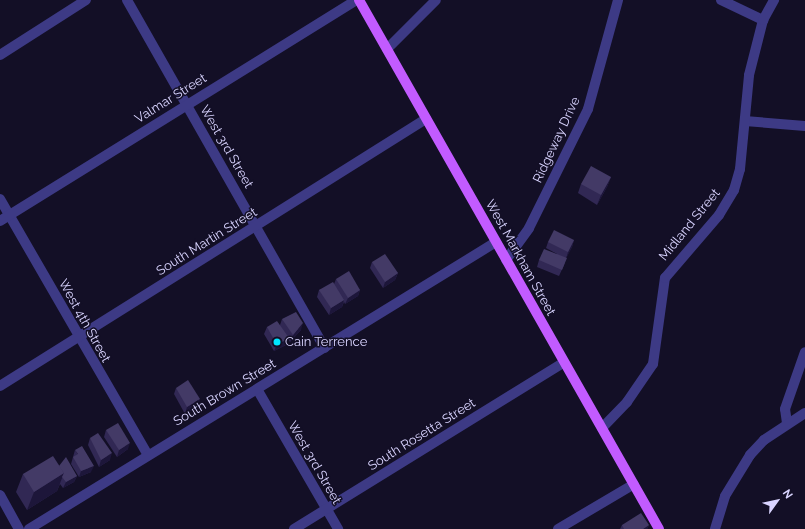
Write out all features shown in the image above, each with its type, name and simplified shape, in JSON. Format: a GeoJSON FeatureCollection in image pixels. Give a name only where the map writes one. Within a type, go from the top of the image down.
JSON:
{"type":"FeatureCollection","features":[{"type":"Feature","properties":{"kind":"main road","name":"West Markham Street"},"geometry":{"type":"LineString","coordinates":[[358,0],[659,529]]}},
{"type":"Feature","properties":{"kind":"street"},"geometry":{"type":"LineString","coordinates":[[0,55],[86,0]]}},
{"type":"Feature","properties":{"kind":"street","name":"West 3rd Street"},"geometry":{"type":"LineString","coordinates":[[127,0],[326,348]]}},
{"type":"Feature","properties":{"kind":"street","name":"Valmar Street"},"geometry":{"type":"LineString","coordinates":[[0,221],[358,0]]}},
{"type":"Feature","properties":{"kind":"street"},"geometry":{"type":"LineString","coordinates":[[387,49],[436,0]]}},
{"type":"Feature","properties":{"kind":"street","name":"Ridgeway Drive"},"geometry":{"type":"LineString","coordinates":[[506,260],[529,228],[588,109],[618,0]]}},
{"type":"Feature","properties":{"kind":"street"},"geometry":{"type":"LineString","coordinates":[[721,0],[763,20]]}},
{"type":"Feature","properties":{"kind":"street","name":"Midland Street"},"geometry":{"type":"LineString","coordinates":[[602,428],[626,402],[653,364],[665,278],[719,215],[734,190],[745,121],[749,75],[763,20],[774,0]]}},
{"type":"Feature","properties":{"kind":"street","name":"South Martin Street"},"geometry":{"type":"LineString","coordinates":[[0,386],[256,227],[426,119]]}},
{"type":"Feature","properties":{"kind":"street"},"geometry":{"type":"LineString","coordinates":[[745,121],[805,126]]}},
{"type":"Feature","properties":{"kind":"street","name":"West 4th Street"},"geometry":{"type":"LineString","coordinates":[[0,199],[78,338],[148,455]]}},
{"type":"Feature","properties":{"kind":"street","name":"South Brown Street"},"geometry":{"type":"LineString","coordinates":[[29,529],[148,455],[326,348],[496,242]]}},
{"type":"Feature","properties":{"kind":"street"},"geometry":{"type":"LineString","coordinates":[[787,423],[785,409],[805,352]]}},
{"type":"Feature","properties":{"kind":"street","name":"South Rosetta Street"},"geometry":{"type":"LineString","coordinates":[[294,529],[564,362]]}},
{"type":"Feature","properties":{"kind":"street","name":"West 3rd Street"},"geometry":{"type":"LineString","coordinates":[[257,389],[338,529]]}},
{"type":"Feature","properties":{"kind":"street"},"geometry":{"type":"LineString","coordinates":[[715,529],[719,509],[737,472],[764,440],[787,423],[805,413]]}},
{"type":"Feature","properties":{"kind":"street"},"geometry":{"type":"LineString","coordinates":[[558,529],[634,484]]}},
{"type":"Feature","properties":{"kind":"street"},"geometry":{"type":"LineString","coordinates":[[0,495],[19,529]]}},
{"type":"Feature","properties":{"kind":"building"},"geometry":{"type":"Polygon","coordinates":[[[591,166],[611,177],[601,195],[581,184],[591,166]]]}},
{"type":"Feature","properties":{"kind":"building"},"geometry":{"type":"Polygon","coordinates":[[[554,230],[574,240],[568,252],[548,242],[554,230]]]}},
{"type":"Feature","properties":{"kind":"building"},"geometry":{"type":"Polygon","coordinates":[[[544,249],[567,258],[562,270],[539,260],[544,249]]]}},
{"type":"Feature","properties":{"kind":"building"},"geometry":{"type":"Polygon","coordinates":[[[385,254],[398,273],[385,282],[372,262],[385,254]]]}},
{"type":"Feature","properties":{"kind":"building"},"geometry":{"type":"Polygon","coordinates":[[[349,271],[360,290],[348,298],[336,279],[349,271]]]}},
{"type":"Feature","properties":{"kind":"building"},"geometry":{"type":"Polygon","coordinates":[[[333,282],[344,300],[331,308],[319,290],[333,282]]]}},
{"type":"Feature","properties":{"kind":"building"},"geometry":{"type":"Polygon","coordinates":[[[296,312],[303,323],[293,335],[282,319],[296,312]]]}},
{"type":"Feature","properties":{"kind":"building"},"geometry":{"type":"Polygon","coordinates":[[[277,321],[289,338],[277,345],[267,327],[277,321]]]}},
{"type":"Feature","properties":{"kind":"building"},"geometry":{"type":"Polygon","coordinates":[[[188,380],[200,399],[187,407],[176,388],[188,380]]]}},
{"type":"Feature","properties":{"kind":"building"},"geometry":{"type":"Polygon","coordinates":[[[118,423],[130,443],[119,450],[106,430],[118,423]]]}},
{"type":"Feature","properties":{"kind":"building"},"geometry":{"type":"Polygon","coordinates":[[[98,433],[112,453],[101,460],[90,438],[98,433]]]}},
{"type":"Feature","properties":{"kind":"building"},"geometry":{"type":"Polygon","coordinates":[[[82,446],[94,466],[81,471],[73,457],[78,454],[75,450],[82,446]]]}},
{"type":"Feature","properties":{"kind":"building"},"geometry":{"type":"Polygon","coordinates":[[[53,456],[64,473],[34,492],[23,474],[53,456]]]}},
{"type":"Feature","properties":{"kind":"building"},"geometry":{"type":"Polygon","coordinates":[[[66,457],[77,476],[66,482],[62,477],[64,473],[59,466],[66,457]]]}},
{"type":"Feature","properties":{"kind":"building"},"geometry":{"type":"Polygon","coordinates":[[[641,513],[649,525],[643,529],[624,529],[622,525],[641,513]]]}},
{"type":"Feature","properties":{"kind":"place","name":"Cain Terrence"},"geometry":{"type":"Point","coordinates":[277,342]}}]}
